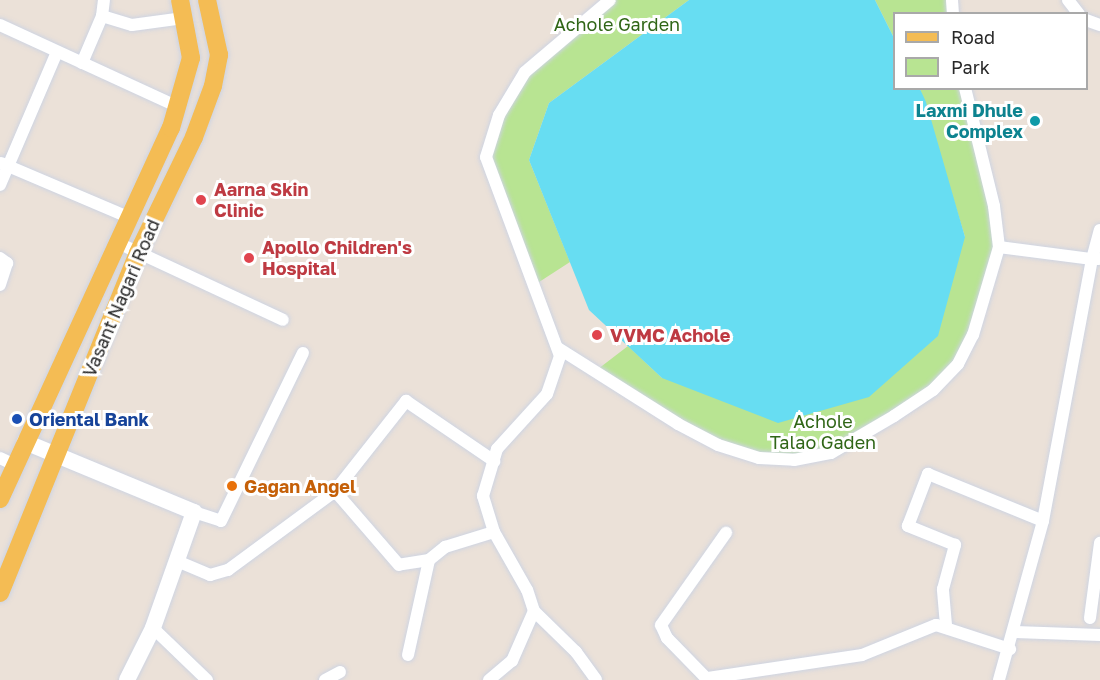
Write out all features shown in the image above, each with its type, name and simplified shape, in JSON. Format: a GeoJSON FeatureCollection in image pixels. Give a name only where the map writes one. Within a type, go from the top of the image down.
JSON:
{"type":"FeatureCollection","features":[{"type":"Feature","properties":{"kind":"main road","name":"Vasant Nagari Road"},"geometry":{"type":"LineString","coordinates":[[0,499],[8,462],[24,442],[178,107],[191,58],[180,0]]}},
{"type":"Feature","properties":{"kind":"main road","name":"Vasant Nagari Road"},"geometry":{"type":"LineString","coordinates":[[0,593],[54,455],[138,253],[194,137],[213,86],[219,55],[207,0]]}},
{"type":"Feature","properties":{"kind":"street"},"geometry":{"type":"LineString","coordinates":[[82,63],[102,16],[104,0]]}},
{"type":"Feature","properties":{"kind":"street"},"geometry":{"type":"LineString","coordinates":[[596,680],[576,652],[534,611],[527,590],[494,532],[483,496],[497,449],[547,394],[560,356],[486,157],[499,115],[525,72],[610,0]]}},
{"type":"Feature","properties":{"kind":"street"},"geometry":{"type":"LineString","coordinates":[[1068,0],[1077,12]]}},
{"type":"Feature","properties":{"kind":"street"},"geometry":{"type":"LineString","coordinates":[[102,16],[132,25],[184,18]]}},
{"type":"Feature","properties":{"kind":"street"},"geometry":{"type":"LineString","coordinates":[[0,25],[178,107]]}},
{"type":"Feature","properties":{"kind":"street"},"geometry":{"type":"LineString","coordinates":[[0,184],[4,164],[57,52]]}},
{"type":"Feature","properties":{"kind":"street"},"geometry":{"type":"LineString","coordinates":[[558,348],[619,389],[718,445],[759,458],[794,460],[831,453],[933,390],[958,364],[973,334],[999,247],[994,206],[965,90]]}},
{"type":"Feature","properties":{"kind":"street"},"geometry":{"type":"LineString","coordinates":[[4,164],[128,217]]}},
{"type":"Feature","properties":{"kind":"street"},"geometry":{"type":"LineString","coordinates":[[999,680],[1015,632],[1042,521],[1100,230]]}},
{"type":"Feature","properties":{"kind":"street"},"geometry":{"type":"LineString","coordinates":[[116,242],[284,320]]}},
{"type":"Feature","properties":{"kind":"street"},"geometry":{"type":"LineString","coordinates":[[999,247],[1096,259]]}},
{"type":"Feature","properties":{"kind":"street"},"geometry":{"type":"LineString","coordinates":[[0,258],[7,263],[0,285]]}},
{"type":"Feature","properties":{"kind":"street"},"geometry":{"type":"LineString","coordinates":[[24,442],[221,521],[303,353]]}},
{"type":"Feature","properties":{"kind":"street"},"geometry":{"type":"LineString","coordinates":[[177,561],[210,574],[228,570],[335,491],[406,401],[494,461]]}},
{"type":"Feature","properties":{"kind":"street"},"geometry":{"type":"LineString","coordinates":[[946,625],[943,589],[955,545],[908,526],[928,474],[1042,521]]}},
{"type":"Feature","properties":{"kind":"street"},"geometry":{"type":"LineString","coordinates":[[335,491],[399,565],[429,560],[446,547],[494,532]]}},
{"type":"Feature","properties":{"kind":"street"},"geometry":{"type":"LineString","coordinates":[[127,680],[153,628],[194,512]]}},
{"type":"Feature","properties":{"kind":"street"},"geometry":{"type":"LineString","coordinates":[[726,533],[661,625],[667,638],[708,679],[862,655],[936,625],[946,625],[1010,649]]}},
{"type":"Feature","properties":{"kind":"street"},"geometry":{"type":"LineString","coordinates":[[1090,618],[1100,543]]}},
{"type":"Feature","properties":{"kind":"street"},"geometry":{"type":"LineString","coordinates":[[408,655],[429,560]]}},
{"type":"Feature","properties":{"kind":"street"},"geometry":{"type":"LineString","coordinates":[[489,680],[512,661],[534,611]]}},
{"type":"Feature","properties":{"kind":"street"},"geometry":{"type":"LineString","coordinates":[[153,628],[207,680]]}},
{"type":"Feature","properties":{"kind":"street"},"geometry":{"type":"LineString","coordinates":[[1015,632],[1100,635]]}},
{"type":"Feature","properties":{"kind":"street"},"geometry":{"type":"LineString","coordinates":[[326,680],[340,672]]}},
{"type":"Feature","properties":{"kind":"green space","name":"Achole Garden"},"geometry":{"type":"Polygon","coordinates":[[[610,0],[689,0],[549,103],[529,160],[570,262],[536,284],[486,157],[525,72],[610,0]]]}},
{"type":"Feature","properties":{"kind":"green space"},"geometry":{"type":"Polygon","coordinates":[[[875,0],[952,0],[953,12],[893,12],[893,36],[875,0]]]}},
{"type":"Feature","properties":{"kind":"green space","name":"Achole Talao Gaden"},"geometry":{"type":"Polygon","coordinates":[[[920,90],[965,90],[999,247],[973,335],[933,390],[831,453],[794,460],[718,445],[598,369],[628,346],[662,378],[965,237],[920,90]]]}},
{"type":"Feature","properties":{"kind":"water"},"geometry":{"type":"Polygon","coordinates":[[[689,0],[875,0],[893,36],[893,90],[920,90],[926,102],[965,237],[938,336],[869,397],[778,423],[662,378],[589,310],[529,160],[549,103],[689,0]]]}},
{"type":"Feature","properties":{"kind":"place","name":"Laxmi Dhule Complex"},"geometry":{"type":"Point","coordinates":[1035,121]}},
{"type":"Feature","properties":{"kind":"place","name":"Aarna Skin Clinic"},"geometry":{"type":"Point","coordinates":[201,200]}},
{"type":"Feature","properties":{"kind":"place","name":"Apollo Children's Hospital"},"geometry":{"type":"Point","coordinates":[249,258]}},
{"type":"Feature","properties":{"kind":"place","name":"VVMC Achole"},"geometry":{"type":"Point","coordinates":[597,335]}},
{"type":"Feature","properties":{"kind":"place","name":"Oriental Bank"},"geometry":{"type":"Point","coordinates":[17,419]}},
{"type":"Feature","properties":{"kind":"place","name":"Gagan Angel"},"geometry":{"type":"Point","coordinates":[232,486]}}]}
